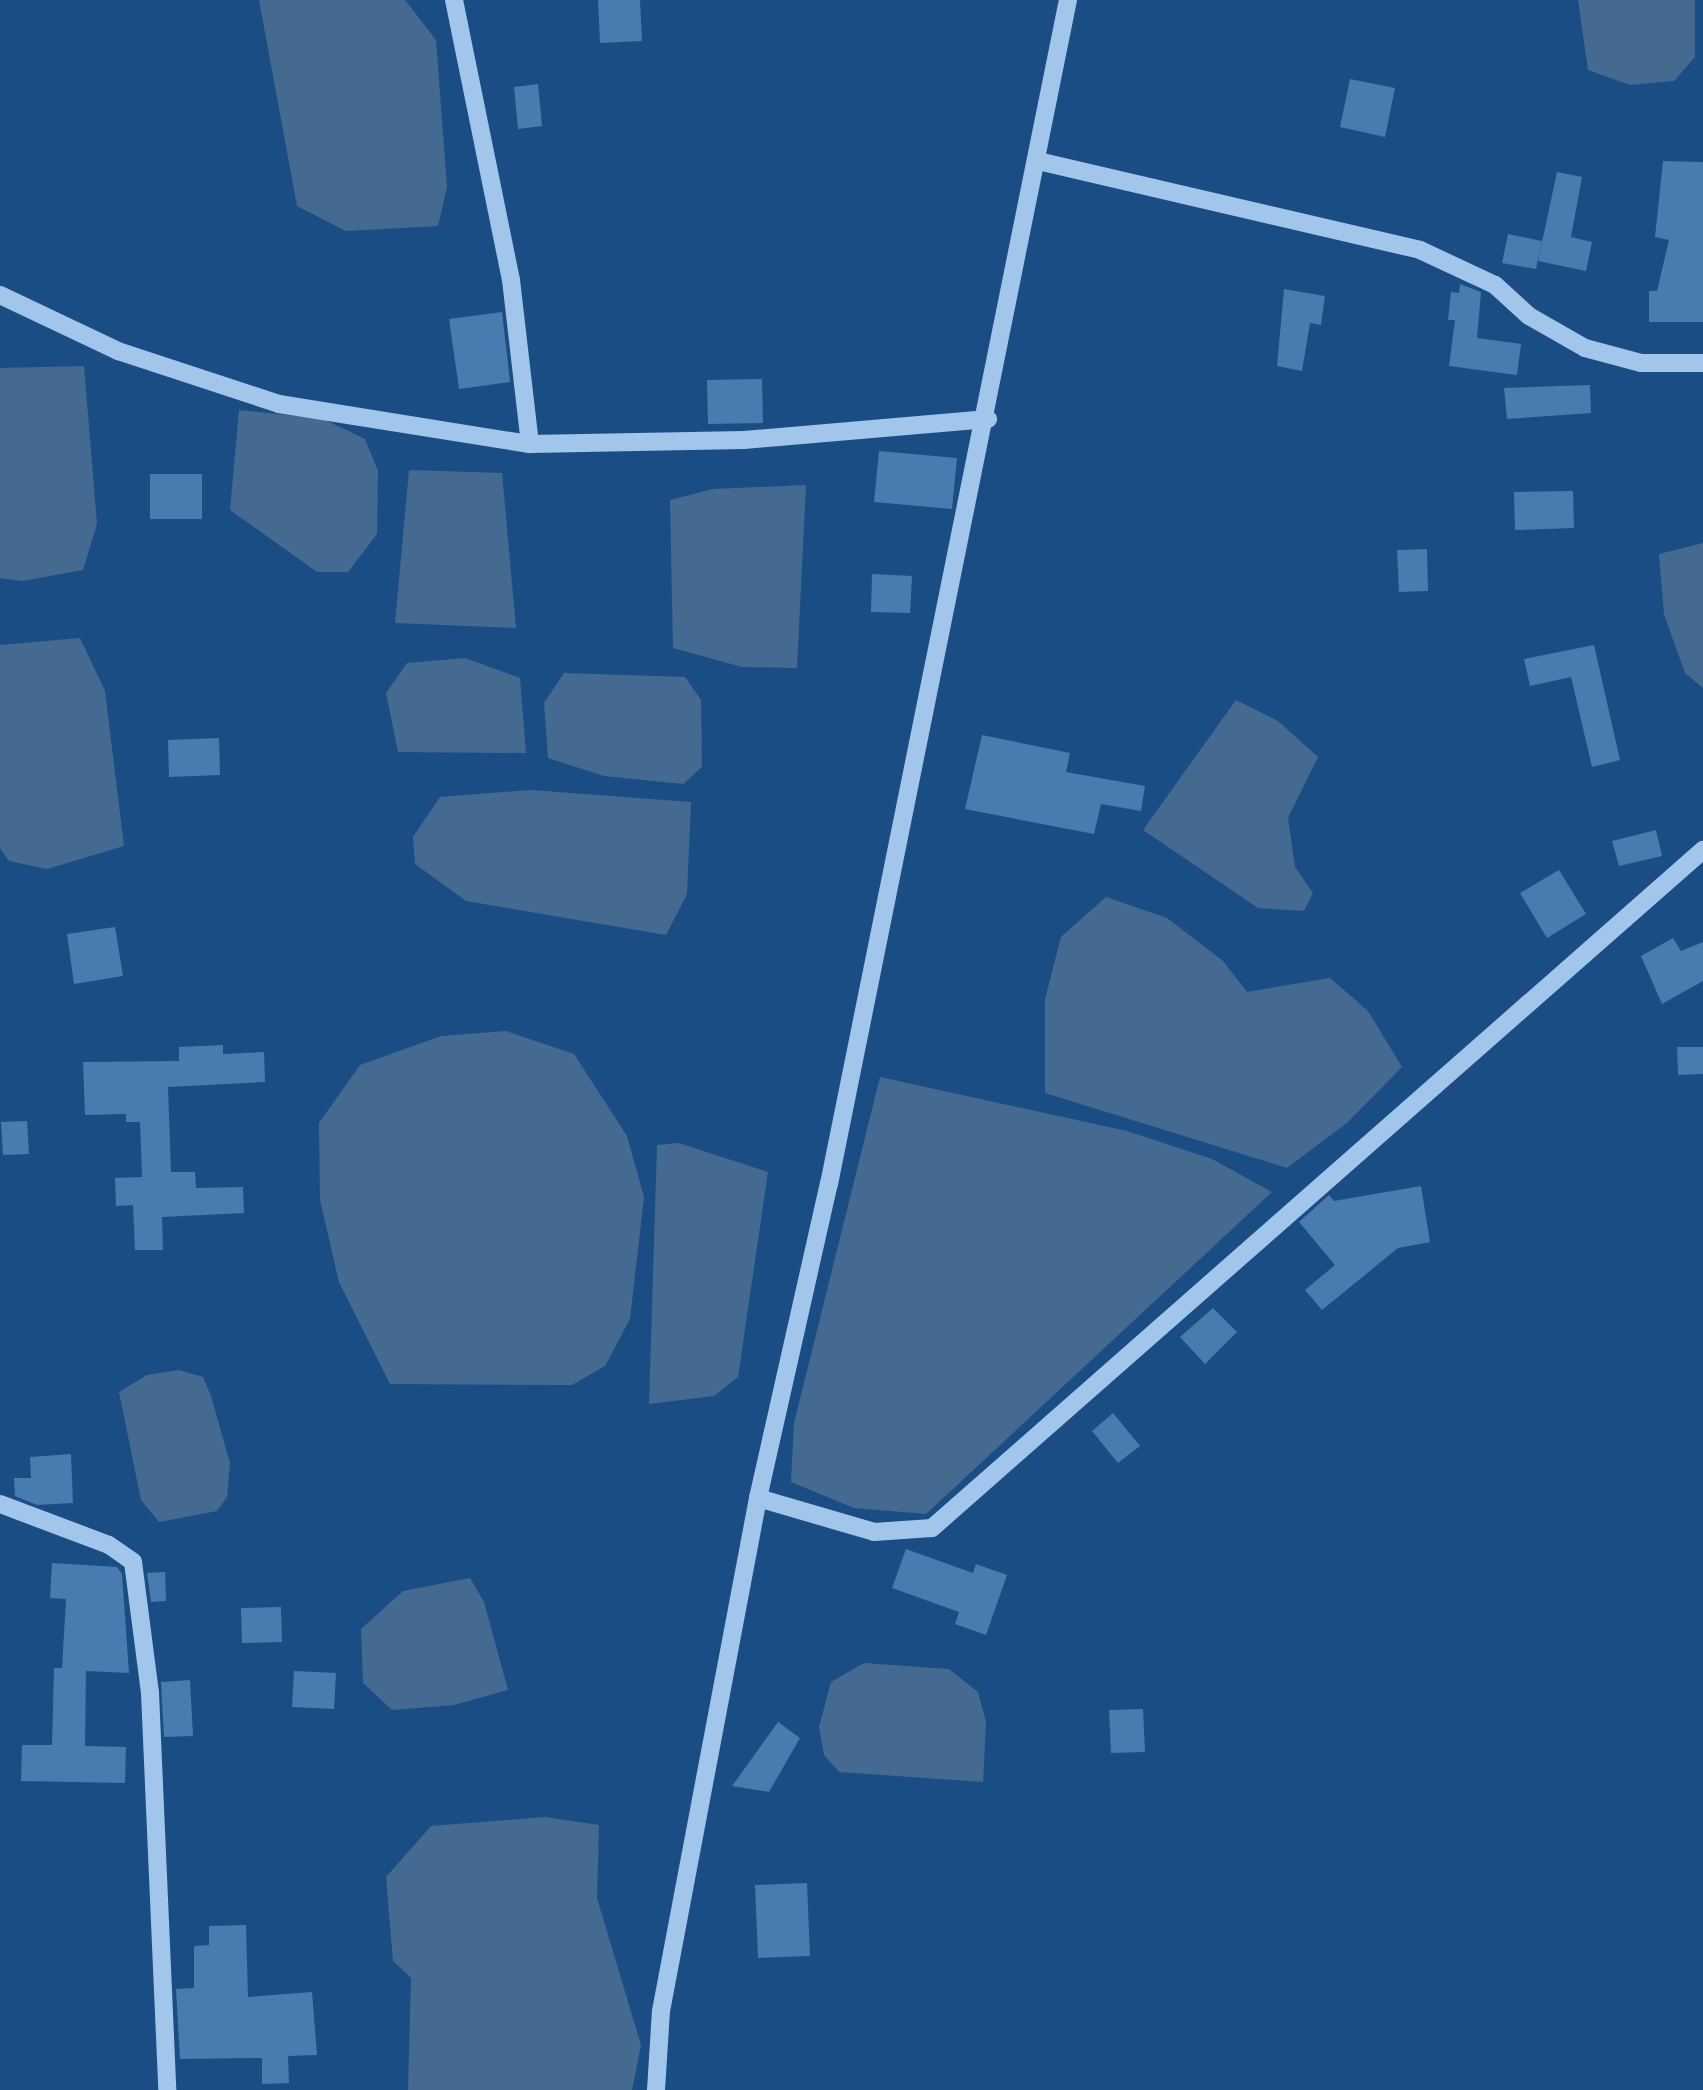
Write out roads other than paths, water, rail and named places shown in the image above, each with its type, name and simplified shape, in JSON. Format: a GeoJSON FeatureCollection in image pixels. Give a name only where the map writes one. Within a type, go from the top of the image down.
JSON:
{"type":"FeatureCollection","features":[{"type":"Feature","properties":{"kind":"street"},"geometry":{"type":"LineString","coordinates":[[454,0],[511,280],[530,444]]}},
{"type":"Feature","properties":{"kind":"street"},"geometry":{"type":"LineString","coordinates":[[656,2090],[661,2011],[758,1498],[988,419],[1068,0]]}},
{"type":"Feature","properties":{"kind":"street"},"geometry":{"type":"LineString","coordinates":[[1038,162],[1402,245],[1495,286],[1528,316],[1585,348],[1641,363],[1703,364]]}},
{"type":"Feature","properties":{"kind":"street"},"geometry":{"type":"LineString","coordinates":[[0,295],[118,352],[279,404],[530,444],[744,440],[988,419]]}},
{"type":"Feature","properties":{"kind":"street"},"geometry":{"type":"LineString","coordinates":[[758,1498],[874,1532],[932,1528],[1703,850]]}},
{"type":"Feature","properties":{"kind":"street"},"geometry":{"type":"LineString","coordinates":[[0,1504],[109,1545],[133,1562],[150,1693],[167,2090]]}},
{"type":"Feature","properties":{"kind":"water"},"geometry":{"type":"Polygon","coordinates":[[[259,0],[405,0],[436,40],[447,187],[438,226],[346,231],[297,206],[259,0]]]}},
{"type":"Feature","properties":{"kind":"water"},"geometry":{"type":"Polygon","coordinates":[[[1578,0],[1695,0],[1695,57],[1674,81],[1630,85],[1588,70],[1578,0]]]}},
{"type":"Feature","properties":{"kind":"water"},"geometry":{"type":"Polygon","coordinates":[[[84,366],[97,524],[83,570],[22,581],[0,578],[0,368],[84,366]]]}},
{"type":"Feature","properties":{"kind":"water"},"geometry":{"type":"Polygon","coordinates":[[[239,410],[323,419],[365,439],[378,471],[377,534],[348,572],[317,572],[230,510],[239,410]]]}},
{"type":"Feature","properties":{"kind":"water"},"geometry":{"type":"Polygon","coordinates":[[[409,470],[502,473],[516,628],[395,623],[409,470]]]}},
{"type":"Feature","properties":{"kind":"water"},"geometry":{"type":"Polygon","coordinates":[[[806,485],[797,668],[742,667],[673,648],[670,500],[713,489],[806,485]]]}},
{"type":"Feature","properties":{"kind":"water"},"geometry":{"type":"Polygon","coordinates":[[[1703,543],[1703,688],[1685,673],[1664,614],[1659,554],[1703,543]]]}},
{"type":"Feature","properties":{"kind":"water"},"geometry":{"type":"Polygon","coordinates":[[[80,638],[105,691],[124,846],[47,869],[9,861],[0,848],[0,645],[80,638]]]}},
{"type":"Feature","properties":{"kind":"water"},"geometry":{"type":"Polygon","coordinates":[[[465,658],[520,678],[526,753],[398,752],[386,693],[407,663],[465,658]]]}},
{"type":"Feature","properties":{"kind":"water"},"geometry":{"type":"Polygon","coordinates":[[[564,673],[685,677],[701,700],[702,767],[683,784],[604,776],[548,758],[544,703],[564,673]]]}},
{"type":"Feature","properties":{"kind":"water"},"geometry":{"type":"Polygon","coordinates":[[[1236,700],[1278,721],[1318,757],[1288,818],[1295,867],[1313,893],[1304,911],[1258,908],[1143,830],[1236,700]]]}},
{"type":"Feature","properties":{"kind":"water"},"geometry":{"type":"Polygon","coordinates":[[[531,790],[691,802],[687,894],[666,935],[466,901],[415,864],[413,837],[440,797],[531,790]]]}},
{"type":"Feature","properties":{"kind":"water"},"geometry":{"type":"Polygon","coordinates":[[[1106,897],[1167,918],[1223,961],[1247,992],[1330,978],[1368,1011],[1402,1067],[1348,1122],[1287,1168],[1045,1093],[1045,999],[1061,937],[1106,897]]]}},
{"type":"Feature","properties":{"kind":"water"},"geometry":{"type":"Polygon","coordinates":[[[506,1031],[574,1054],[627,1136],[644,1197],[630,1319],[605,1366],[572,1385],[390,1384],[339,1282],[320,1200],[319,1123],[360,1065],[441,1036],[506,1031]]]}},
{"type":"Feature","properties":{"kind":"water"},"geometry":{"type":"Polygon","coordinates":[[[880,1077],[1127,1131],[1212,1159],[1272,1192],[926,1514],[854,1508],[791,1482],[794,1423],[880,1077]]]}},
{"type":"Feature","properties":{"kind":"water"},"geometry":{"type":"Polygon","coordinates":[[[679,1143],[768,1172],[738,1377],[714,1396],[649,1404],[657,1145],[679,1143]]]}},
{"type":"Feature","properties":{"kind":"water"},"geometry":{"type":"Polygon","coordinates":[[[179,1370],[203,1377],[211,1396],[230,1463],[227,1497],[217,1511],[159,1522],[141,1500],[119,1392],[147,1375],[179,1370]]]}},
{"type":"Feature","properties":{"kind":"water"},"geometry":{"type":"Polygon","coordinates":[[[470,1578],[484,1602],[508,1690],[454,1705],[392,1710],[363,1683],[361,1629],[403,1591],[470,1578]]]}},
{"type":"Feature","properties":{"kind":"water"},"geometry":{"type":"Polygon","coordinates":[[[864,1663],[949,1669],[978,1692],[986,1722],[983,1782],[839,1772],[824,1755],[819,1727],[831,1682],[864,1663]]]}},
{"type":"Feature","properties":{"kind":"water"},"geometry":{"type":"Polygon","coordinates":[[[545,1817],[599,1825],[597,1898],[641,2045],[632,2090],[408,2090],[411,1978],[393,1961],[386,1877],[431,1826],[545,1817]]]}}]}
